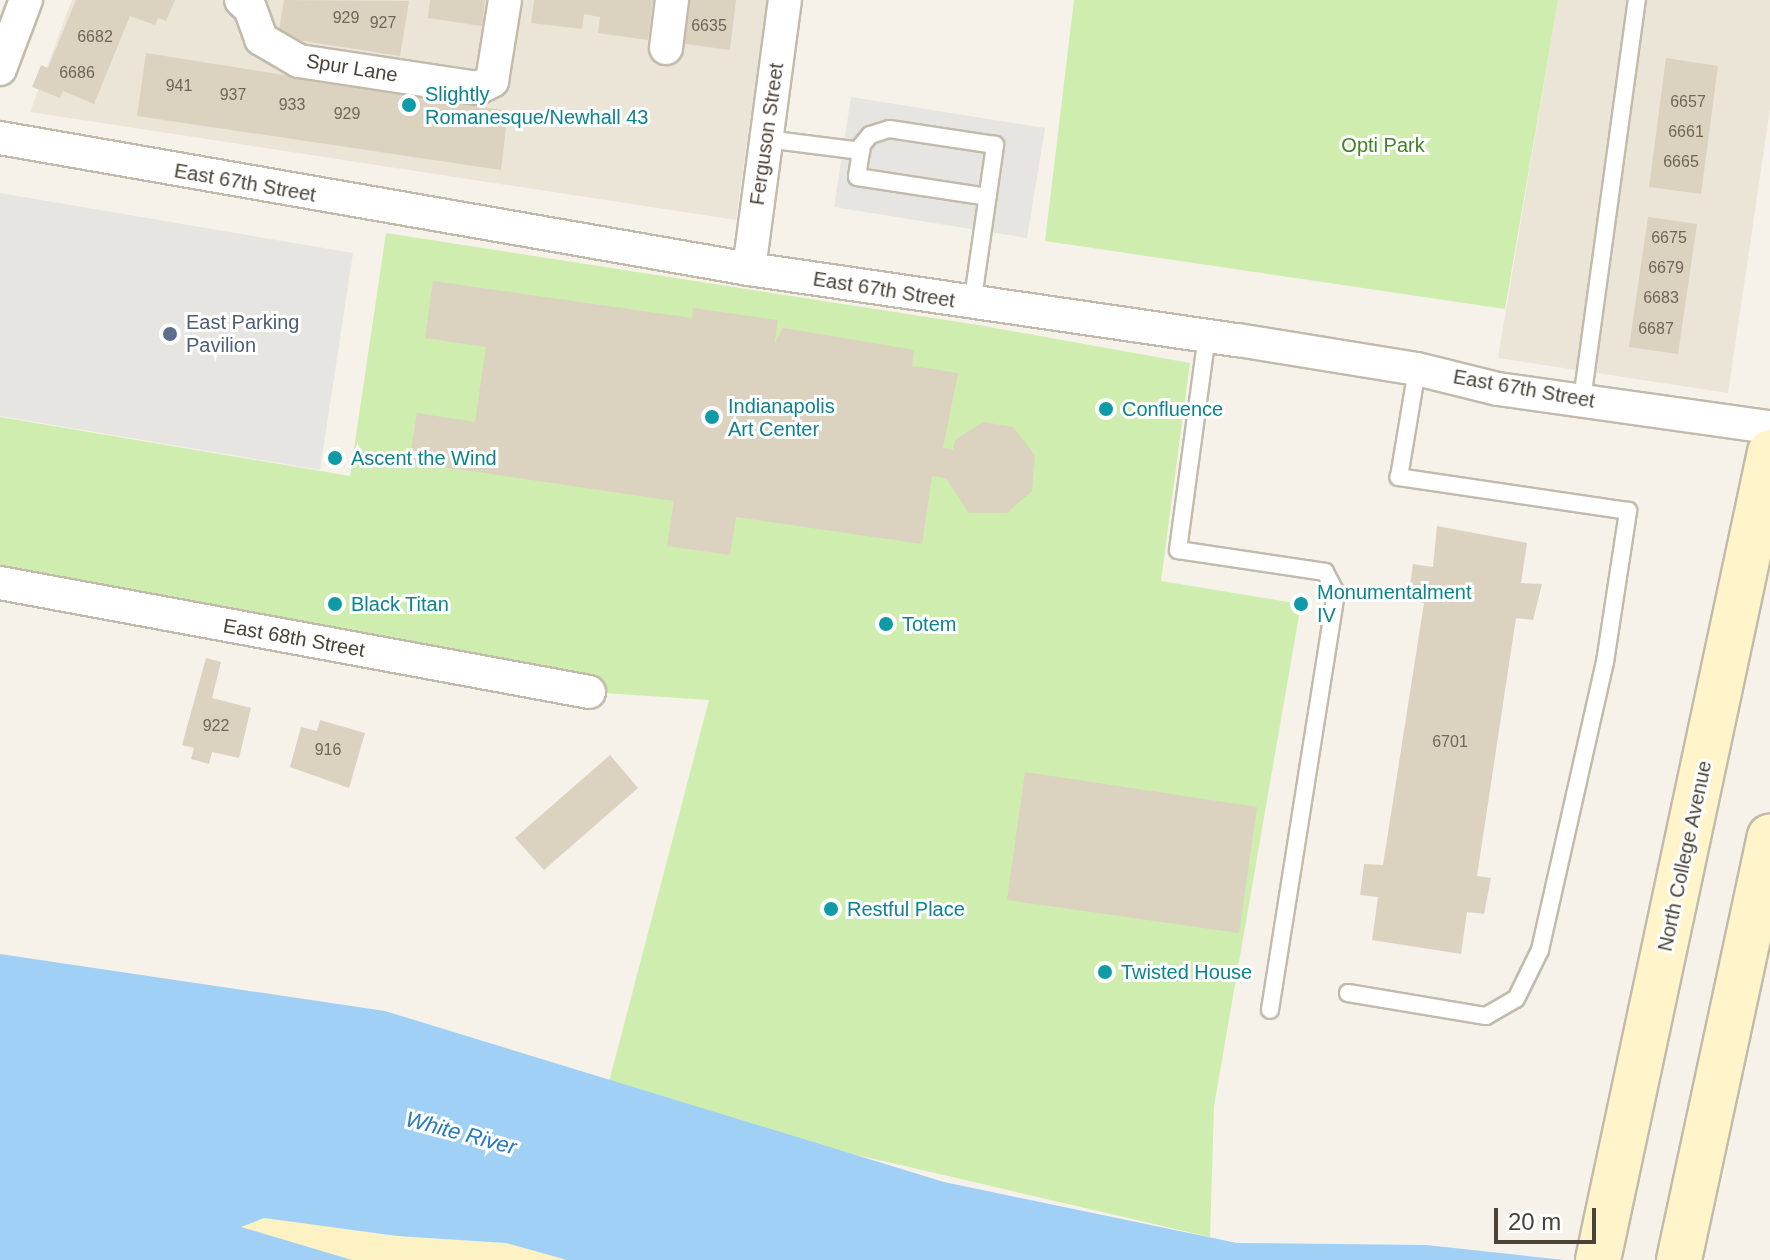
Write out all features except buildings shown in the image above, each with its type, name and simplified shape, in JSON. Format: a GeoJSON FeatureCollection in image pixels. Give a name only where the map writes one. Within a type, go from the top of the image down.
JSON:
{"type":"FeatureCollection","features":[{"type":"Feature","properties":{"kind":"main road","name":"North College Avenue"},"geometry":{"type":"LineString","coordinates":[[1598,1260],[1770,452]]}},
{"type":"Feature","properties":{"kind":"main road"},"geometry":{"type":"LineString","coordinates":[[1679,1260],[1770,837]]}},
{"type":"Feature","properties":{"kind":"street"},"geometry":{"type":"LineString","coordinates":[[0,69],[26,0]]}},
{"type":"Feature","properties":{"kind":"street","name":"Spur Lane"},"geometry":{"type":"LineString","coordinates":[[241,0],[250,8],[261,39],[299,61],[478,88],[492,81],[505,0]]}},
{"type":"Feature","properties":{"kind":"street"},"geometry":{"type":"LineString","coordinates":[[666,48],[672,0]]}},
{"type":"Feature","properties":{"kind":"street","name":"Ferguson Street"},"geometry":{"type":"LineString","coordinates":[[749,269],[785,0]]}},
{"type":"Feature","properties":{"kind":"street","name":"East 67th Street"},"geometry":{"type":"LineString","coordinates":[[0,138],[749,269],[972,305],[1207,335],[1417,369],[1498,389],[1770,427]]}},
{"type":"Feature","properties":{"kind":"street","name":"East 68th Street"},"geometry":{"type":"LineString","coordinates":[[0,583],[589,692]]}},
{"type":"Feature","properties":{"kind":"lane"},"geometry":{"type":"LineString","coordinates":[[1582,400],[1637,0]]}},
{"type":"Feature","properties":{"kind":"lane"},"geometry":{"type":"LineString","coordinates":[[972,305],[995,145],[889,129],[870,135],[861,151],[857,177],[987,197]]}},
{"type":"Feature","properties":{"kind":"lane"},"geometry":{"type":"LineString","coordinates":[[766,139],[861,151]]}},
{"type":"Feature","properties":{"kind":"lane"},"geometry":{"type":"LineString","coordinates":[[1207,335],[1178,550],[1325,572],[1336,593],[1270,1010]]}},
{"type":"Feature","properties":{"kind":"lane"},"geometry":{"type":"LineString","coordinates":[[1348,993],[1486,1016],[1516,999],[1540,950],[1605,662],[1628,511],[1399,477],[1417,369]]}},
{"type":"Feature","properties":{"kind":"shaded area"},"geometry":{"type":"Polygon","coordinates":[[[72,0],[767,0],[736,220],[30,112],[72,0]]]}},
{"type":"Feature","properties":{"kind":"shaded area"},"geometry":{"type":"Polygon","coordinates":[[[1558,0],[1770,0],[1770,109],[1728,393],[1498,358],[1558,0]]]}},
{"type":"Feature","properties":{"kind":"shaded area"},"geometry":{"type":"Polygon","coordinates":[[[851,97],[1045,128],[1027,238],[834,207],[851,97]]]}},
{"type":"Feature","properties":{"kind":"shaded area","name":"East Parking Pavilion"},"geometry":{"type":"Polygon","coordinates":[[[0,193],[353,253],[320,470],[0,416],[0,193]]]}},
{"type":"Feature","properties":{"kind":"green space","name":"Opti Park"},"geometry":{"type":"Polygon","coordinates":[[[1074,0],[1558,0],[1505,309],[1045,241],[1074,0]]]}},
{"type":"Feature","properties":{"kind":"green space"},"geometry":{"type":"Polygon","coordinates":[[[386,233],[978,325],[1190,363],[1161,581],[1301,604],[1214,1106],[1210,1237],[840,1151],[609,1082],[709,700],[589,692],[0,583],[0,417],[350,476],[386,233]]]}},
{"type":"Feature","properties":{"kind":"sand"},"geometry":{"type":"Polygon","coordinates":[[[264,1218],[397,1236],[506,1243],[567,1260],[352,1260],[240,1227],[264,1218]]]}},
{"type":"Feature","properties":{"kind":"water","name":"White River"},"geometry":{"type":"Polygon","coordinates":[[[0,954],[385,1011],[944,1182],[1237,1243],[1426,1245],[1564,1260],[567,1260],[506,1243],[397,1236],[264,1218],[241,1227],[352,1260],[0,1260],[0,954]]]}},
{"type":"Feature","properties":{"kind":"place","name":"Slightly Romanesque/Newhall 43"},"geometry":{"type":"Point","coordinates":[409,105]}},
{"type":"Feature","properties":{"kind":"place","name":"East Parking Pavilion"},"geometry":{"type":"Point","coordinates":[170,334]}},
{"type":"Feature","properties":{"kind":"place","name":"Confluence"},"geometry":{"type":"Point","coordinates":[1106,409]}},
{"type":"Feature","properties":{"kind":"place","name":"Indianapolis Art Center"},"geometry":{"type":"Point","coordinates":[712,417]}},
{"type":"Feature","properties":{"kind":"place","name":"Ascent the Wind"},"geometry":{"type":"Point","coordinates":[335,458]}},
{"type":"Feature","properties":{"kind":"place","name":"Black Titan"},"geometry":{"type":"Point","coordinates":[335,604]}},
{"type":"Feature","properties":{"kind":"place","name":"Monumentalment IV"},"geometry":{"type":"Point","coordinates":[1301,604]}},
{"type":"Feature","properties":{"kind":"place","name":"Totem"},"geometry":{"type":"Point","coordinates":[886,624]}},
{"type":"Feature","properties":{"kind":"place","name":"Restful Place"},"geometry":{"type":"Point","coordinates":[831,909]}},
{"type":"Feature","properties":{"kind":"place","name":"Twisted House"},"geometry":{"type":"Point","coordinates":[1105,972]}}]}
